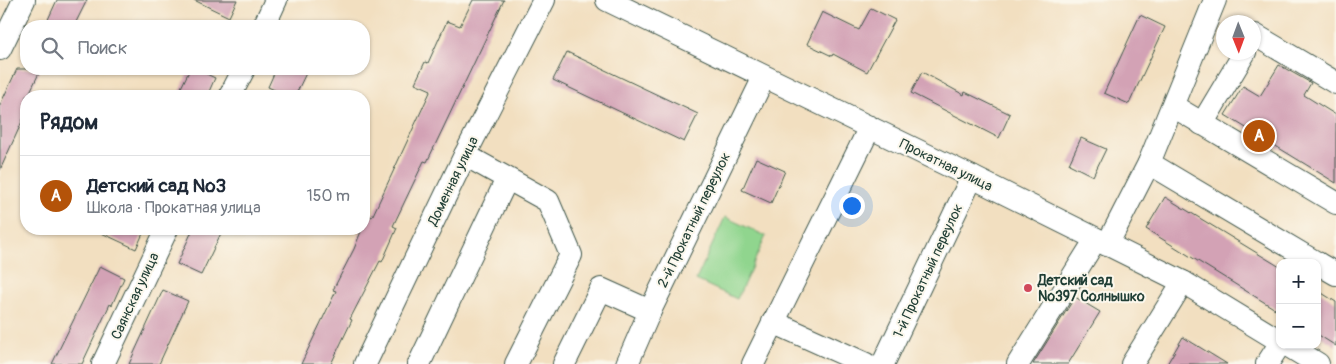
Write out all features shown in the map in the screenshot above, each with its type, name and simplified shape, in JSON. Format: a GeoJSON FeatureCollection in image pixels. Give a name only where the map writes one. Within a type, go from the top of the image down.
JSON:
{"type":"FeatureCollection","features":[{"type":"Feature","properties":{"kind":"street"},"geometry":{"type":"LineString","coordinates":[[0,49],[24,0]]}},
{"type":"Feature","properties":{"kind":"street"},"geometry":{"type":"LineString","coordinates":[[267,20],[276,0]]}},
{"type":"Feature","properties":{"kind":"street","name":"Доменная улица"},"geometry":{"type":"LineString","coordinates":[[365,364],[465,156],[544,0]]}},
{"type":"Feature","properties":{"kind":"street","name":"Прокатная улица"},"geometry":{"type":"LineString","coordinates":[[607,0],[870,127],[1183,282],[1276,340]]}},
{"type":"Feature","properties":{"kind":"street"},"geometry":{"type":"LineString","coordinates":[[1018,364],[1102,242],[1149,163],[1215,0]]}},
{"type":"Feature","properties":{"kind":"street"},"geometry":{"type":"LineString","coordinates":[[1261,39],[1336,83]]}},
{"type":"Feature","properties":{"kind":"street"},"geometry":{"type":"LineString","coordinates":[[1202,124],[1240,60]]}},
{"type":"Feature","properties":{"kind":"street"},"geometry":{"type":"LineString","coordinates":[[233,90],[241,75]]}},
{"type":"Feature","properties":{"kind":"street","name":"2-й Прокатный переулок"},"geometry":{"type":"LineString","coordinates":[[627,364],[650,312],[764,77]]}},
{"type":"Feature","properties":{"kind":"street"},"geometry":{"type":"LineString","coordinates":[[1173,106],[1336,203]]}},
{"type":"Feature","properties":{"kind":"street"},"geometry":{"type":"LineString","coordinates":[[753,364],[772,322],[870,127]]}},
{"type":"Feature","properties":{"kind":"street"},"geometry":{"type":"LineString","coordinates":[[465,156],[548,201],[571,255],[516,364]]}},
{"type":"Feature","properties":{"kind":"street"},"geometry":{"type":"LineString","coordinates":[[1149,163],[1310,259]]}},
{"type":"Feature","properties":{"kind":"street","name":"1-й Прокатный переулок"},"geometry":{"type":"LineString","coordinates":[[884,364],[972,177]]}},
{"type":"Feature","properties":{"kind":"street"},"geometry":{"type":"LineString","coordinates":[[419,364],[507,179]]}},
{"type":"Feature","properties":{"kind":"street","name":"Саянская улица"},"geometry":{"type":"LineString","coordinates":[[103,364],[164,235]]}},
{"type":"Feature","properties":{"kind":"street"},"geometry":{"type":"LineString","coordinates":[[1321,265],[1336,274]]}},
{"type":"Feature","properties":{"kind":"street"},"geometry":{"type":"LineString","coordinates":[[1132,364],[1183,282]]}},
{"type":"Feature","properties":{"kind":"street"},"geometry":{"type":"LineString","coordinates":[[564,364],[601,289],[650,312]]}},
{"type":"Feature","properties":{"kind":"street"},"geometry":{"type":"LineString","coordinates":[[772,322],[866,364]]}},
{"type":"Feature","properties":{"kind":"street"},"geometry":{"type":"LineString","coordinates":[[1268,364],[1276,349]]}},
{"type":"Feature","properties":{"kind":"street"},"geometry":{"type":"LineString","coordinates":[[1294,349],[1318,364]]}},
{"type":"Feature","properties":{"kind":"green space"},"geometry":{"type":"Polygon","coordinates":[[[725,217],[766,236],[737,299],[696,280],[725,217]]]}},
{"type":"Feature","properties":{"kind":"building"},"geometry":{"type":"Polygon","coordinates":[[[57,0],[87,0],[77,20],[48,20],[57,0]]]}},
{"type":"Feature","properties":{"kind":"building"},"geometry":{"type":"Polygon","coordinates":[[[194,0],[237,0],[229,17],[194,0]]]}},
{"type":"Feature","properties":{"kind":"building"},"geometry":{"type":"Polygon","coordinates":[[[473,0],[504,0],[427,162],[424,161],[393,226],[397,228],[382,262],[380,261],[350,319],[352,320],[331,364],[301,364],[336,291],[333,290],[360,235],[370,235],[370,216],[372,217],[431,90],[415,83],[425,62],[428,63],[447,21],[460,26],[473,0]]]}},
{"type":"Feature","properties":{"kind":"building"},"geometry":{"type":"Polygon","coordinates":[[[871,8],[895,20],[867,72],[833,54],[832,56],[807,44],[822,12],[859,30],[871,8]]]}},
{"type":"Feature","properties":{"kind":"building"},"geometry":{"type":"Polygon","coordinates":[[[1140,15],[1165,27],[1129,104],[1104,93],[1140,15]]]}},
{"type":"Feature","properties":{"kind":"building"},"geometry":{"type":"Polygon","coordinates":[[[567,52],[698,114],[684,142],[553,80],[567,52]]]}},
{"type":"Feature","properties":{"kind":"building"},"geometry":{"type":"Polygon","coordinates":[[[1279,65],[1311,83],[1304,95],[1336,115],[1336,183],[1225,115],[1243,86],[1260,96],[1279,65]]]}},
{"type":"Feature","properties":{"kind":"building"},"geometry":{"type":"Polygon","coordinates":[[[17,69],[20,69],[20,75],[38,75],[31,90],[20,90],[20,126],[0,170],[0,105],[17,69]]]}},
{"type":"Feature","properties":{"kind":"building"},"geometry":{"type":"Polygon","coordinates":[[[922,72],[964,95],[965,92],[1010,114],[999,138],[911,93],[922,72]]]}},
{"type":"Feature","properties":{"kind":"building"},"geometry":{"type":"Polygon","coordinates":[[[187,75],[209,75],[215,78],[210,90],[180,90],[187,75]]]}},
{"type":"Feature","properties":{"kind":"building"},"geometry":{"type":"Polygon","coordinates":[[[273,75],[305,75],[298,90],[275,90],[268,87],[273,75]]]}},
{"type":"Feature","properties":{"kind":"building"},"geometry":{"type":"Polygon","coordinates":[[[1081,138],[1106,149],[1093,176],[1069,164],[1081,138]]]}},
{"type":"Feature","properties":{"kind":"building"},"geometry":{"type":"Polygon","coordinates":[[[756,158],[785,171],[771,203],[742,190],[756,158]]]}},
{"type":"Feature","properties":{"kind":"building"},"geometry":{"type":"Polygon","coordinates":[[[1165,197],[1276,265],[1276,310],[1146,229],[1165,197]]]}},
{"type":"Feature","properties":{"kind":"building"},"geometry":{"type":"Polygon","coordinates":[[[106,235],[142,235],[136,249],[106,235]]]}},
{"type":"Feature","properties":{"kind":"building"},"geometry":{"type":"Polygon","coordinates":[[[190,235],[220,235],[201,275],[177,264],[190,235]]]}},
{"type":"Feature","properties":{"kind":"building"},"geometry":{"type":"Polygon","coordinates":[[[100,266],[124,278],[112,305],[110,304],[82,364],[52,364],[100,266]]]}},
{"type":"Feature","properties":{"kind":"building"},"geometry":{"type":"Polygon","coordinates":[[[163,290],[188,301],[159,364],[129,364],[163,290]]]}},
{"type":"Feature","properties":{"kind":"building"},"geometry":{"type":"Polygon","coordinates":[[[1321,293],[1336,302],[1336,346],[1321,337],[1321,293]]]}},
{"type":"Feature","properties":{"kind":"building"},"geometry":{"type":"Polygon","coordinates":[[[1075,297],[1100,312],[1068,364],[1033,364],[1075,297]]]}},
{"type":"Feature","properties":{"kind":"building"},"geometry":{"type":"Polygon","coordinates":[[[1183,337],[1227,364],[1167,364],[1183,337]]]}},
{"type":"Feature","properties":{"kind":"place","name":"Детский сад №3"},"geometry":{"type":"Point","coordinates":[1259,136]}},
{"type":"Feature","properties":{"kind":"place","name":"Детский сад №397 Солнышко"},"geometry":{"type":"Point","coordinates":[1028,288]}}]}
